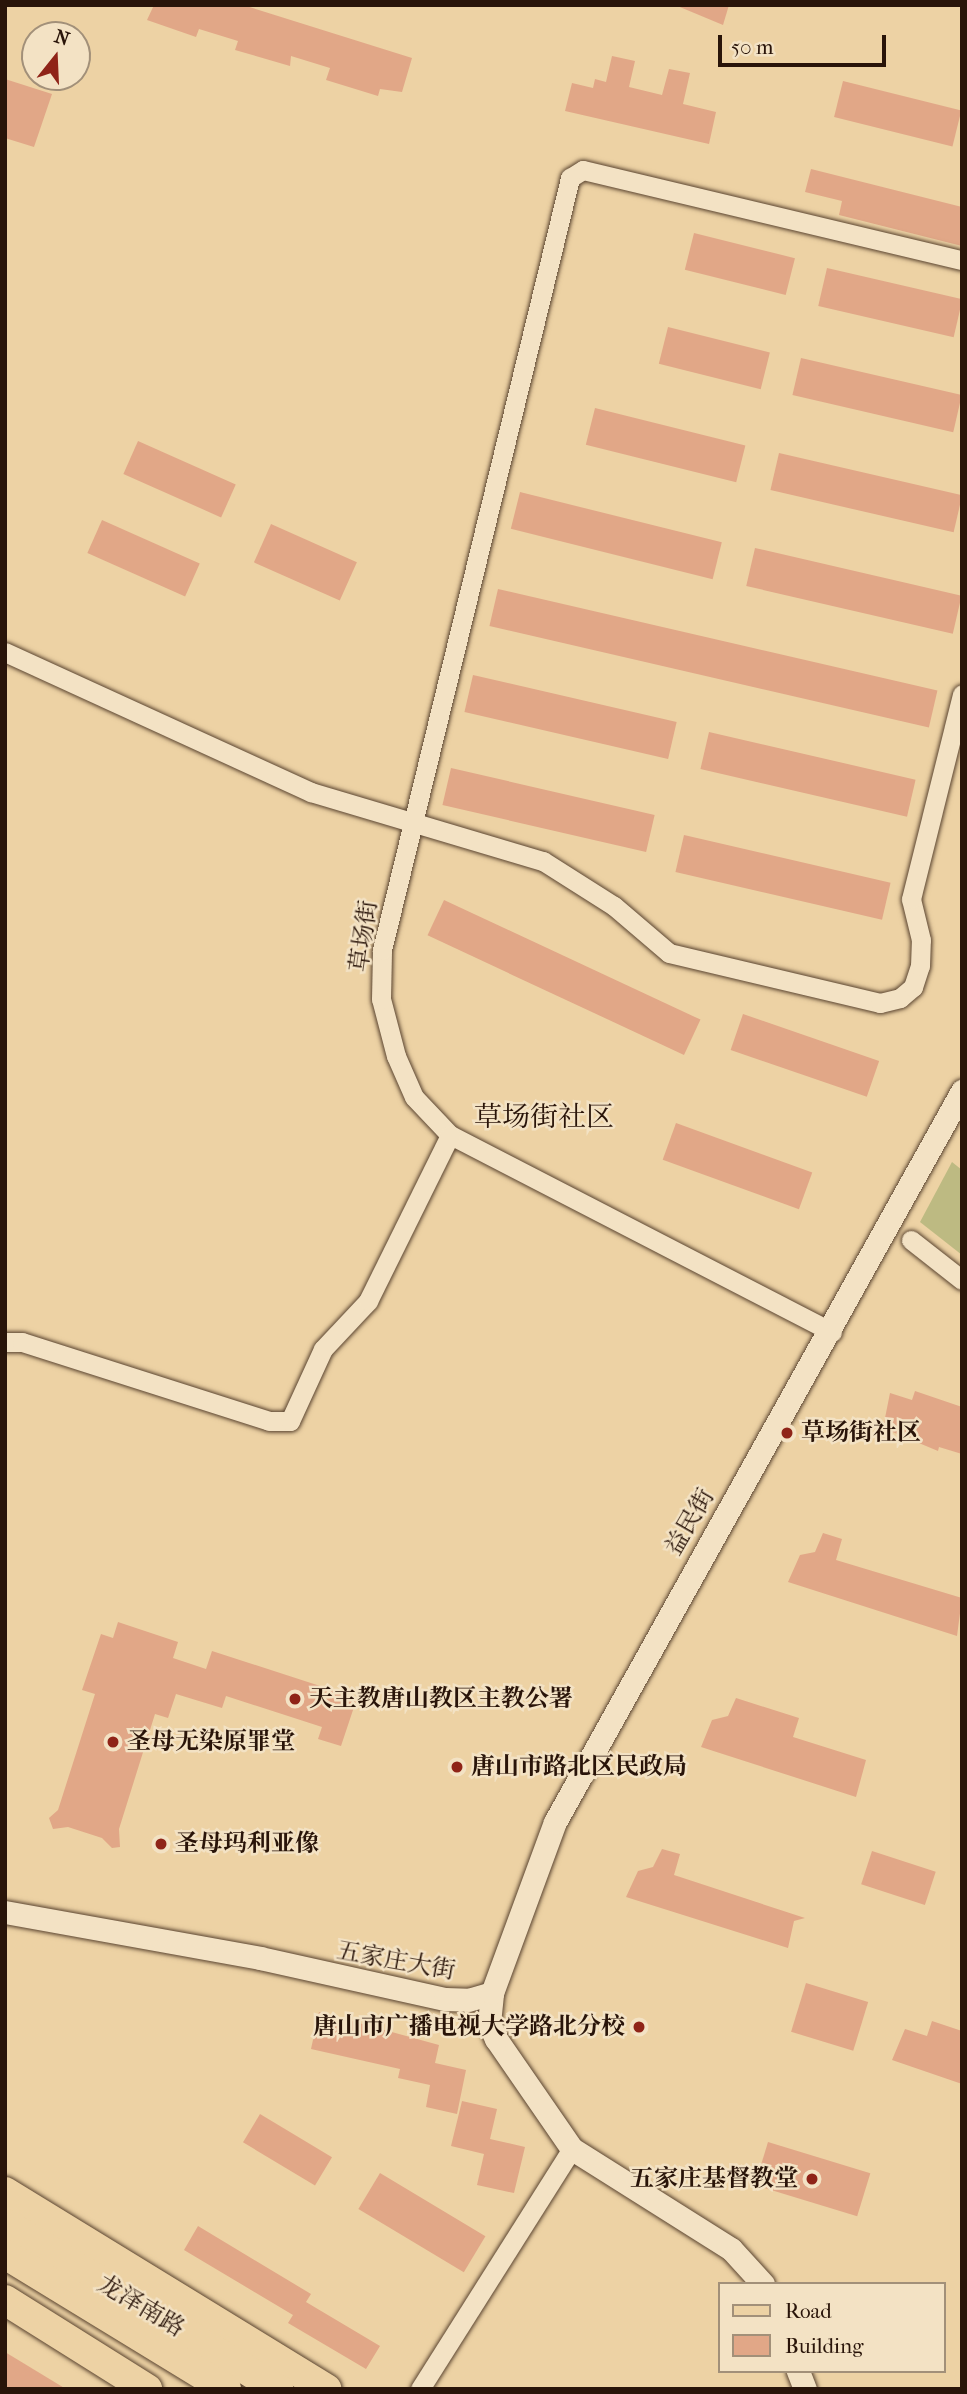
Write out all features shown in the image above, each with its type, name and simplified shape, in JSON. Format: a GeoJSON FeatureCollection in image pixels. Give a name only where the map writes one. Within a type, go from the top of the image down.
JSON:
{"type":"FeatureCollection","features":[{"type":"Feature","properties":{"kind":"main road"},"geometry":{"type":"LineString","coordinates":[[5,2192],[327,2389]]}},
{"type":"Feature","properties":{"kind":"main road","name":"龙泽南路"},"geometry":{"type":"LineString","coordinates":[[5,2222],[278,2389]]}},
{"type":"Feature","properties":{"kind":"main road","name":"龙泽南路"},"geometry":{"type":"LineString","coordinates":[[5,2254],[226,2389]]}},
{"type":"Feature","properties":{"kind":"main road"},"geometry":{"type":"LineString","coordinates":[[5,2300],[147,2389]]}},
{"type":"Feature","properties":{"kind":"street","name":"草场街"},"geometry":{"type":"LineString","coordinates":[[832,1332],[450,1135],[414,1097],[381,999],[382,950],[411,821],[570,178],[583,170],[962,260]]}},
{"type":"Feature","properties":{"kind":"street"},"geometry":{"type":"LineString","coordinates":[[5,652],[311,792],[543,860],[614,906],[669,953],[846,998],[880,1003],[900,998],[913,987],[920,966],[921,940],[911,899],[962,694]]}},
{"type":"Feature","properties":{"kind":"street","name":"益民街"},"geometry":{"type":"LineString","coordinates":[[492,1993],[555,1822],[657,1631],[832,1332],[962,1091]]}},
{"type":"Feature","properties":{"kind":"street"},"geometry":{"type":"LineString","coordinates":[[5,1342],[22,1342],[269,1421],[290,1421],[323,1349],[368,1301],[450,1135]]}},
{"type":"Feature","properties":{"kind":"street"},"geometry":{"type":"LineString","coordinates":[[911,1240],[962,1280]]}},
{"type":"Feature","properties":{"kind":"street","name":"五家庄大街"},"geometry":{"type":"LineString","coordinates":[[5,1912],[260,1958],[445,1998],[468,2000],[492,1993]]}},
{"type":"Feature","properties":{"kind":"street"},"geometry":{"type":"LineString","coordinates":[[492,1993],[489,2024],[496,2039],[572,2149],[732,2249],[761,2282]]}},
{"type":"Feature","properties":{"kind":"street"},"geometry":{"type":"LineString","coordinates":[[420,2389],[572,2149]]}},
{"type":"Feature","properties":{"kind":"shaded area"},"geometry":{"type":"Polygon","coordinates":[[[952,1162],[962,1170],[962,1255],[920,1222],[952,1162]]]}},
{"type":"Feature","properties":{"kind":"building"},"geometry":{"type":"Polygon","coordinates":[[[154,5],[243,5],[412,58],[402,92],[380,89],[378,96],[326,80],[330,68],[291,56],[290,66],[235,50],[238,41],[199,29],[196,37],[147,20],[154,5]]]}},
{"type":"Feature","properties":{"kind":"building"},"geometry":{"type":"Polygon","coordinates":[[[675,5],[729,5],[723,25],[675,5]]]}},
{"type":"Feature","properties":{"kind":"building"},"geometry":{"type":"Polygon","coordinates":[[[612,56],[635,61],[629,87],[662,95],[669,69],[690,73],[683,104],[716,112],[709,144],[565,111],[572,83],[593,88],[595,79],[606,82],[612,56]]]}},
{"type":"Feature","properties":{"kind":"building"},"geometry":{"type":"Polygon","coordinates":[[[5,79],[21,84],[21,91],[52,94],[34,147],[5,138],[5,79]]]}},
{"type":"Feature","properties":{"kind":"building"},"geometry":{"type":"Polygon","coordinates":[[[843,81],[961,111],[952,146],[834,117],[843,81]]]}},
{"type":"Feature","properties":{"kind":"building"},"geometry":{"type":"Polygon","coordinates":[[[811,169],[962,207],[962,246],[839,215],[842,201],[805,192],[811,169]]]}},
{"type":"Feature","properties":{"kind":"building"},"geometry":{"type":"Polygon","coordinates":[[[694,233],[795,258],[786,295],[685,270],[694,233]]]}},
{"type":"Feature","properties":{"kind":"building"},"geometry":{"type":"Polygon","coordinates":[[[827,268],[962,299],[954,337],[818,306],[827,268]]]}},
{"type":"Feature","properties":{"kind":"building"},"geometry":{"type":"Polygon","coordinates":[[[668,327],[770,352],[761,389],[659,364],[668,327]]]}},
{"type":"Feature","properties":{"kind":"building"},"geometry":{"type":"Polygon","coordinates":[[[801,358],[962,395],[953,432],[792,395],[801,358]]]}},
{"type":"Feature","properties":{"kind":"building"},"geometry":{"type":"Polygon","coordinates":[[[595,408],[745,445],[736,482],[586,445],[595,408]]]}},
{"type":"Feature","properties":{"kind":"building"},"geometry":{"type":"Polygon","coordinates":[[[138,441],[236,485],[221,517],[123,474],[138,441]]]}},
{"type":"Feature","properties":{"kind":"building"},"geometry":{"type":"Polygon","coordinates":[[[779,453],[962,495],[954,532],[770,490],[779,453]]]}},
{"type":"Feature","properties":{"kind":"building"},"geometry":{"type":"Polygon","coordinates":[[[520,492],[722,542],[713,579],[511,529],[520,492]]]}},
{"type":"Feature","properties":{"kind":"building"},"geometry":{"type":"Polygon","coordinates":[[[102,520],[200,564],[185,596],[87,553],[102,520]]]}},
{"type":"Feature","properties":{"kind":"building"},"geometry":{"type":"Polygon","coordinates":[[[271,524],[357,562],[340,601],[254,562],[271,524]]]}},
{"type":"Feature","properties":{"kind":"building"},"geometry":{"type":"Polygon","coordinates":[[[755,548],[962,596],[953,634],[746,586],[755,548]]]}},
{"type":"Feature","properties":{"kind":"building"},"geometry":{"type":"Polygon","coordinates":[[[498,589],[937,690],[929,727],[489,626],[498,589]]]}},
{"type":"Feature","properties":{"kind":"building"},"geometry":{"type":"Polygon","coordinates":[[[473,675],[677,722],[668,759],[464,712],[473,675]]]}},
{"type":"Feature","properties":{"kind":"building"},"geometry":{"type":"Polygon","coordinates":[[[709,732],[916,780],[907,817],[700,769],[709,732]]]}},
{"type":"Feature","properties":{"kind":"building"},"geometry":{"type":"Polygon","coordinates":[[[451,768],[655,815],[646,852],[442,805],[451,768]]]}},
{"type":"Feature","properties":{"kind":"building"},"geometry":{"type":"Polygon","coordinates":[[[684,835],[891,883],[882,920],[675,872],[684,835]]]}},
{"type":"Feature","properties":{"kind":"building"},"geometry":{"type":"Polygon","coordinates":[[[444,900],[700,1020],[684,1055],[428,935],[444,900]]]}},
{"type":"Feature","properties":{"kind":"building"},"geometry":{"type":"Polygon","coordinates":[[[743,1014],[879,1061],[867,1097],[731,1050],[743,1014]]]}},
{"type":"Feature","properties":{"kind":"building"},"geometry":{"type":"Polygon","coordinates":[[[676,1123],[812,1173],[799,1209],[663,1160],[676,1123]]]}},
{"type":"Feature","properties":{"kind":"building"},"geometry":{"type":"Polygon","coordinates":[[[915,1391],[962,1407],[962,1454],[939,1447],[938,1451],[883,1428],[890,1393],[912,1400],[915,1391]]]}},
{"type":"Feature","properties":{"kind":"building"},"geometry":{"type":"Polygon","coordinates":[[[823,1533],[842,1539],[836,1560],[962,1598],[957,1636],[788,1582],[800,1555],[815,1552],[823,1533]]]}},
{"type":"Feature","properties":{"kind":"building"},"geometry":{"type":"Polygon","coordinates":[[[118,1622],[178,1642],[173,1658],[206,1669],[212,1651],[357,1698],[341,1746],[318,1739],[322,1727],[226,1696],[222,1708],[176,1694],[168,1718],[155,1714],[119,1829],[120,1847],[112,1848],[102,1838],[68,1827],[53,1829],[49,1818],[58,1810],[95,1694],[82,1690],[101,1634],[113,1638],[118,1622]]]}},
{"type":"Feature","properties":{"kind":"building"},"geometry":{"type":"Polygon","coordinates":[[[736,1698],[799,1718],[793,1737],[866,1760],[856,1797],[701,1747],[712,1720],[728,1716],[736,1698]]]}},
{"type":"Feature","properties":{"kind":"building"},"geometry":{"type":"Polygon","coordinates":[[[662,1849],[680,1854],[674,1875],[805,1918],[794,1921],[788,1948],[626,1897],[638,1871],[653,1867],[662,1849]]]}},
{"type":"Feature","properties":{"kind":"building"},"geometry":{"type":"Polygon","coordinates":[[[872,1851],[936,1872],[925,1905],[861,1884],[872,1851]]]}},
{"type":"Feature","properties":{"kind":"building"},"geometry":{"type":"Polygon","coordinates":[[[806,1983],[868,2002],[853,2051],[791,2032],[806,1983]]]}},
{"type":"Feature","properties":{"kind":"building"},"geometry":{"type":"Polygon","coordinates":[[[319,2012],[439,2045],[435,2063],[466,2070],[457,2114],[426,2107],[430,2085],[398,2078],[400,2069],[311,2049],[319,2012]]]}},
{"type":"Feature","properties":{"kind":"building"},"geometry":{"type":"Polygon","coordinates":[[[932,2021],[962,2031],[962,2084],[892,2060],[905,2029],[927,2036],[932,2021]]]}},
{"type":"Feature","properties":{"kind":"building"},"geometry":{"type":"Polygon","coordinates":[[[462,2101],[497,2109],[490,2139],[525,2147],[514,2193],[477,2185],[484,2154],[451,2146],[462,2101]]]}},
{"type":"Feature","properties":{"kind":"building"},"geometry":{"type":"Polygon","coordinates":[[[260,2114],[332,2157],[315,2186],[243,2142],[260,2114]]]}},
{"type":"Feature","properties":{"kind":"building","name":"五家庄基督教堂"},"geometry":{"type":"Polygon","coordinates":[[[768,2142],[870,2173],[857,2216],[755,2185],[768,2142]]]}},
{"type":"Feature","properties":{"kind":"building"},"geometry":{"type":"Polygon","coordinates":[[[380,2173],[485,2236],[464,2272],[358,2209],[380,2173]]]}},
{"type":"Feature","properties":{"kind":"building"},"geometry":{"type":"Polygon","coordinates":[[[198,2226],[311,2294],[306,2302],[380,2346],[366,2369],[288,2323],[293,2315],[184,2250],[198,2226]]]}},
{"type":"Feature","properties":{"kind":"building"},"geometry":{"type":"Polygon","coordinates":[[[5,2352],[66,2389],[5,2389],[5,2352]]]}},
{"type":"Feature","properties":{"kind":"place","name":"草场街社区"},"geometry":{"type":"Point","coordinates":[787,1433]}},
{"type":"Feature","properties":{"kind":"place","name":"天主教唐山教区主教公署"},"geometry":{"type":"Point","coordinates":[295,1699]}},
{"type":"Feature","properties":{"kind":"place","name":"圣母无染原罪堂"},"geometry":{"type":"Point","coordinates":[113,1742]}},
{"type":"Feature","properties":{"kind":"place","name":"唐山市路北区民政局"},"geometry":{"type":"Point","coordinates":[457,1767]}},
{"type":"Feature","properties":{"kind":"place","name":"圣母玛利亚像"},"geometry":{"type":"Point","coordinates":[161,1844]}},
{"type":"Feature","properties":{"kind":"place","name":"唐山市广播电视大学路北分校"},"geometry":{"type":"Point","coordinates":[639,2027]}},
{"type":"Feature","properties":{"kind":"place","name":"五家庄基督教堂"},"geometry":{"type":"Point","coordinates":[812,2179]}},
{"type":"Feature","properties":{"kind":"district","name":"草场街社区"},"geometry":{"type":"Point","coordinates":[544,1117]}}]}
